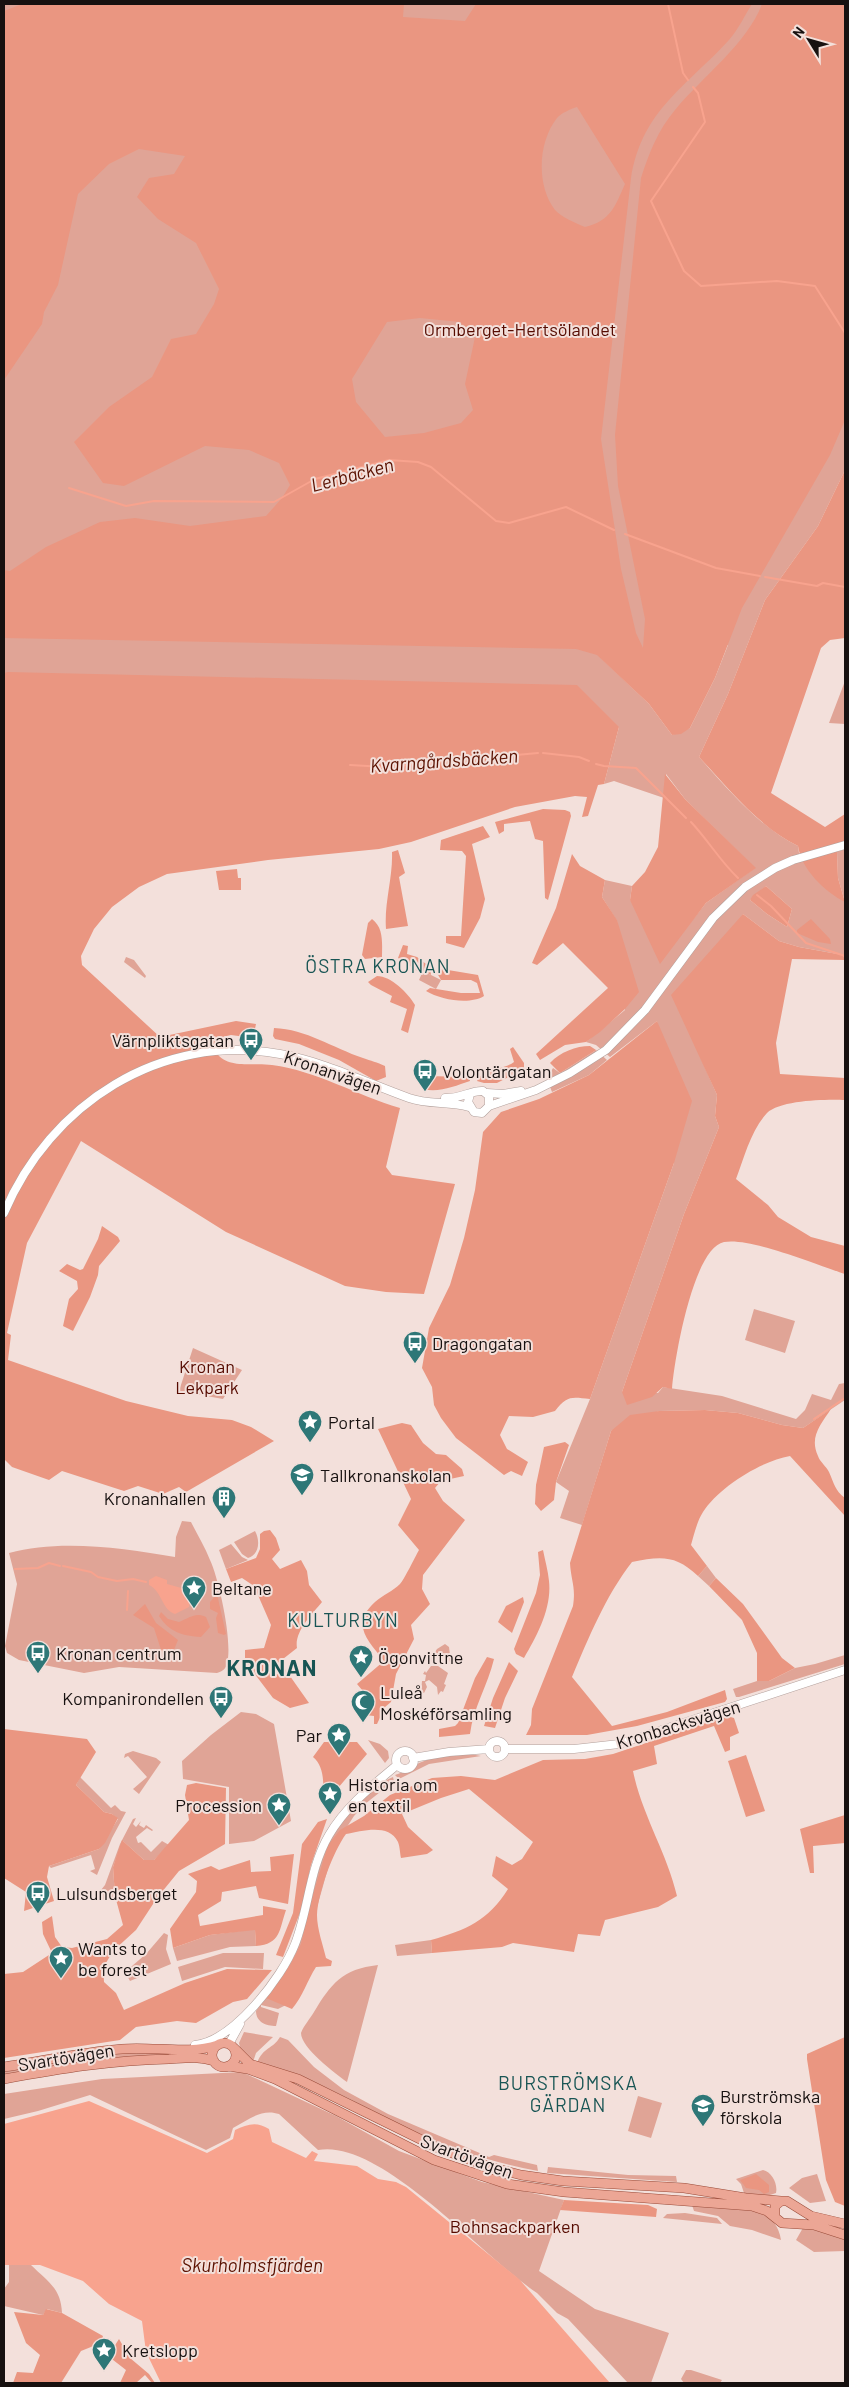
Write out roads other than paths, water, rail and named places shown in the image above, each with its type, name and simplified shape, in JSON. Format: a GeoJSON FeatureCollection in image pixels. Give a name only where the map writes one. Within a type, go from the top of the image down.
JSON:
{"type":"FeatureCollection","features":[{"type":"Feature","properties":{"kind":"main road"},"geometry":{"type":"LineString","coordinates":[[218,2045],[232,2046],[236,2057],[228,2066],[221,2066],[214,2061],[213,2052],[218,2045]]}},
{"type":"Feature","properties":{"kind":"main road","name":"Svartövägen"},"geometry":{"type":"LineString","coordinates":[[4,2067],[97,2051],[165,2048],[197,2050],[218,2045]]}},
{"type":"Feature","properties":{"kind":"main road","name":"Svartövägen"},"geometry":{"type":"LineString","coordinates":[[232,2046],[249,2066]]}},
{"type":"Feature","properties":{"kind":"main road","name":"Svartövägen"},"geometry":{"type":"LineString","coordinates":[[4,2079],[121,2061],[198,2057],[214,2061]]}},
{"type":"Feature","properties":{"kind":"main road","name":"Svartövägen"},"geometry":{"type":"LineString","coordinates":[[228,2066],[249,2066],[298,2079],[436,2147],[490,2167],[521,2175],[564,2181],[667,2186],[781,2201]]}},
{"type":"Feature","properties":{"kind":"main road","name":"Svartövägen"},"geometry":{"type":"LineString","coordinates":[[260,2070],[434,2160],[498,2181],[564,2192],[752,2206],[763,2209],[774,2217]]}},
{"type":"Feature","properties":{"kind":"main road"},"geometry":{"type":"LineString","coordinates":[[845,2224],[810,2216],[789,2201],[781,2201],[774,2208],[774,2217],[779,2222],[814,2225],[845,2235]]}},
{"type":"Feature","properties":{"kind":"main road"},"geometry":{"type":"LineString","coordinates":[[788,2223],[796,2215],[794,2205]]}},
{"type":"Feature","properties":{"kind":"street"},"geometry":{"type":"LineString","coordinates":[[489,1106],[533,1092],[570,1074],[606,1050],[645,1010],[713,918],[745,888],[775,868],[793,860],[845,845]]}},
{"type":"Feature","properties":{"kind":"street","name":"Kronanvägen"},"geometry":{"type":"LineString","coordinates":[[4,1213],[19,1179],[60,1125],[102,1091],[155,1065],[180,1058],[214,1052],[260,1051],[304,1059],[410,1098],[469,1107]]}},
{"type":"Feature","properties":{"kind":"street"},"geometry":{"type":"LineString","coordinates":[[487,1093],[490,1100],[489,1106],[485,1111],[478,1113],[469,1107],[470,1094],[479,1090],[487,1093],[504,1094],[540,1087]]}},
{"type":"Feature","properties":{"kind":"street","name":"Kronanvägen"},"geometry":{"type":"LineString","coordinates":[[401,1094],[452,1098],[470,1094]]}},
{"type":"Feature","properties":{"kind":"street","name":"Kronbacksvägen"},"geometry":{"type":"LineString","coordinates":[[506,1749],[574,1749],[619,1744],[845,1670]]}},
{"type":"Feature","properties":{"kind":"street"},"geometry":{"type":"LineString","coordinates":[[496,1741],[503,1743],[506,1749],[502,1756],[498,1758],[492,1756],[489,1750],[490,1745],[496,1741]]}},
{"type":"Feature","properties":{"kind":"street"},"geometry":{"type":"LineString","coordinates":[[413,1758],[449,1752],[489,1750]]}},
{"type":"Feature","properties":{"kind":"street"},"geometry":{"type":"LineString","coordinates":[[165,2048],[209,2042],[225,2033],[244,2018],[288,1961],[296,1942],[314,1870],[328,1836],[353,1802],[397,1765],[397,1756],[402,1751],[410,1753],[413,1758],[409,1768],[402,1769],[397,1765]]}},
{"type":"Feature","properties":{"kind":"street"},"geometry":{"type":"LineString","coordinates":[[232,2046],[244,2018]]}},
{"type":"Feature","properties":{"kind":"water"},"geometry":{"type":"Polygon","coordinates":[[[156,1576],[167,1580],[167,1584],[185,1589],[190,1595],[189,1607],[175,1614],[167,1609],[157,1592],[149,1585],[149,1580],[156,1576]]]}},
{"type":"Feature","properties":{"kind":"water","name":"Skurholmsfjärden"},"geometry":{"type":"Polygon","coordinates":[[[89,2101],[207,2153],[233,2139],[235,2130],[248,2125],[265,2126],[269,2129],[272,2142],[306,2158],[312,2151],[318,2154],[314,2161],[357,2166],[378,2179],[396,2182],[406,2187],[519,2279],[610,2383],[161,2383],[146,2352],[142,2321],[109,2304],[83,2281],[40,2265],[4,2265],[4,2124],[89,2101]]]}},
{"type":"Feature","properties":{"kind":"waterway"},"geometry":{"type":"LineString","coordinates":[[668,4],[683,73],[688,80]]}},
{"type":"Feature","properties":{"kind":"waterway"},"geometry":{"type":"LineString","coordinates":[[693,87],[698,93],[705,122],[651,201],[684,271],[701,286],[777,281],[815,286],[845,333]]}},
{"type":"Feature","properties":{"kind":"waterway","name":"Lerbäcken"},"geometry":{"type":"LineString","coordinates":[[69,488],[126,506],[154,501],[274,502],[315,479],[389,460],[418,462],[431,467],[496,521],[509,523],[566,507],[614,530]]}},
{"type":"Feature","properties":{"kind":"waterway","name":"Lerbäcken"},"geometry":{"type":"LineString","coordinates":[[625,534],[716,568],[760,576]]}},
{"type":"Feature","properties":{"kind":"waterway","name":"Lerbäcken"},"geometry":{"type":"LineString","coordinates":[[765,577],[817,586],[823,583],[845,587]]}},
{"type":"Feature","properties":{"kind":"waterway","name":"Kvarngårdsbäcken"},"geometry":{"type":"LineString","coordinates":[[350,765],[385,767],[538,753]]}},
{"type":"Feature","properties":{"kind":"waterway","name":"Kvarngårdsbäcken"},"geometry":{"type":"LineString","coordinates":[[543,753],[579,757],[589,761]]}},
{"type":"Feature","properties":{"kind":"waterway","name":"Kvarngårdsbäcken"},"geometry":{"type":"LineString","coordinates":[[596,764],[636,768],[686,818]]}},
{"type":"Feature","properties":{"kind":"waterway","name":"Kvarngårdsbäcken"},"geometry":{"type":"LineString","coordinates":[[691,822],[725,865],[738,878]]}},
{"type":"Feature","properties":{"kind":"waterway","name":"Kvarngårdsbäcken"},"geometry":{"type":"LineString","coordinates":[[757,895],[771,906],[806,943],[845,956]]}},
{"type":"Feature","properties":{"kind":"waterway"},"geometry":{"type":"LineString","coordinates":[[814,1419],[845,1398]]}},
{"type":"Feature","properties":{"kind":"waterway"},"geometry":{"type":"LineString","coordinates":[[15,1569],[38,1568],[49,1563],[60,1566]]}},
{"type":"Feature","properties":{"kind":"waterway"},"geometry":{"type":"LineString","coordinates":[[63,1566],[91,1572],[98,1577],[117,1581],[133,1579],[146,1582]]}},
{"type":"Feature","properties":{"kind":"waterway"},"geometry":{"type":"LineString","coordinates":[[127,1610],[128,1591]]}},
{"type":"Feature","properties":{"kind":"place","name":"Värnpliktsgatan"},"geometry":{"type":"Point","coordinates":[251,1061]}},
{"type":"Feature","properties":{"kind":"place","name":"Volontärgatan"},"geometry":{"type":"Point","coordinates":[425,1092]}},
{"type":"Feature","properties":{"kind":"place","name":"Dragongatan"},"geometry":{"type":"Point","coordinates":[415,1364]}},
{"type":"Feature","properties":{"kind":"place","name":"Portal"},"geometry":{"type":"Point","coordinates":[310,1443]}},
{"type":"Feature","properties":{"kind":"place","name":"Tallkronanskolan"},"geometry":{"type":"Point","coordinates":[302,1496]}},
{"type":"Feature","properties":{"kind":"place","name":"Kronanhallen"},"geometry":{"type":"Point","coordinates":[224,1519]}},
{"type":"Feature","properties":{"kind":"place","name":"Beltane"},"geometry":{"type":"Point","coordinates":[194,1609]}},
{"type":"Feature","properties":{"kind":"place","name":"Kronan centrum"},"geometry":{"type":"Point","coordinates":[38,1674]}},
{"type":"Feature","properties":{"kind":"place","name":"Ögonvittne"},"geometry":{"type":"Point","coordinates":[361,1678]}},
{"type":"Feature","properties":{"kind":"place","name":"Kompanirondellen"},"geometry":{"type":"Point","coordinates":[221,1719]}},
{"type":"Feature","properties":{"kind":"place","name":"Luleå Moskéförsamling"},"geometry":{"type":"Point","coordinates":[363,1723]}},
{"type":"Feature","properties":{"kind":"place","name":"Par"},"geometry":{"type":"Point","coordinates":[339,1756]}},
{"type":"Feature","properties":{"kind":"place","name":"Historia om en textil"},"geometry":{"type":"Point","coordinates":[330,1815]}},
{"type":"Feature","properties":{"kind":"place","name":"Procession"},"geometry":{"type":"Point","coordinates":[279,1826]}},
{"type":"Feature","properties":{"kind":"place","name":"Lulsundsberget"},"geometry":{"type":"Point","coordinates":[38,1914]}},
{"type":"Feature","properties":{"kind":"place","name":"Wants to be forest"},"geometry":{"type":"Point","coordinates":[61,1979]}},
{"type":"Feature","properties":{"kind":"place","name":"Burströmska förskola"},"geometry":{"type":"Point","coordinates":[703,2127]}},
{"type":"Feature","properties":{"kind":"place","name":"Kretslopp"},"geometry":{"type":"Point","coordinates":[104,2371]}},
{"type":"Feature","properties":{"kind":"district","name":"ÖSTRA KRONAN"},"geometry":{"type":"Point","coordinates":[378,965]}},
{"type":"Feature","properties":{"kind":"district","name":"KULTURBYN"},"geometry":{"type":"Point","coordinates":[343,1619]}},
{"type":"Feature","properties":{"kind":"district","name":"KRONAN"},"geometry":{"type":"Point","coordinates":[272,1667]}},
{"type":"Feature","properties":{"kind":"district","name":"BURSTRÖMSKA GÄRDAN"},"geometry":{"type":"Point","coordinates":[568,2093]}},
{"type":"Feature","properties":{"kind":"park label","name":"Ormberget-Hertsölandet"},"geometry":{"type":"Point","coordinates":[520,329]}},
{"type":"Feature","properties":{"kind":"park label","name":"Kronan Lekpark"},"geometry":{"type":"Point","coordinates":[207,1376]}},
{"type":"Feature","properties":{"kind":"park label","name":"Bohnsackparken"},"geometry":{"type":"Point","coordinates":[515,2226]}}]}
